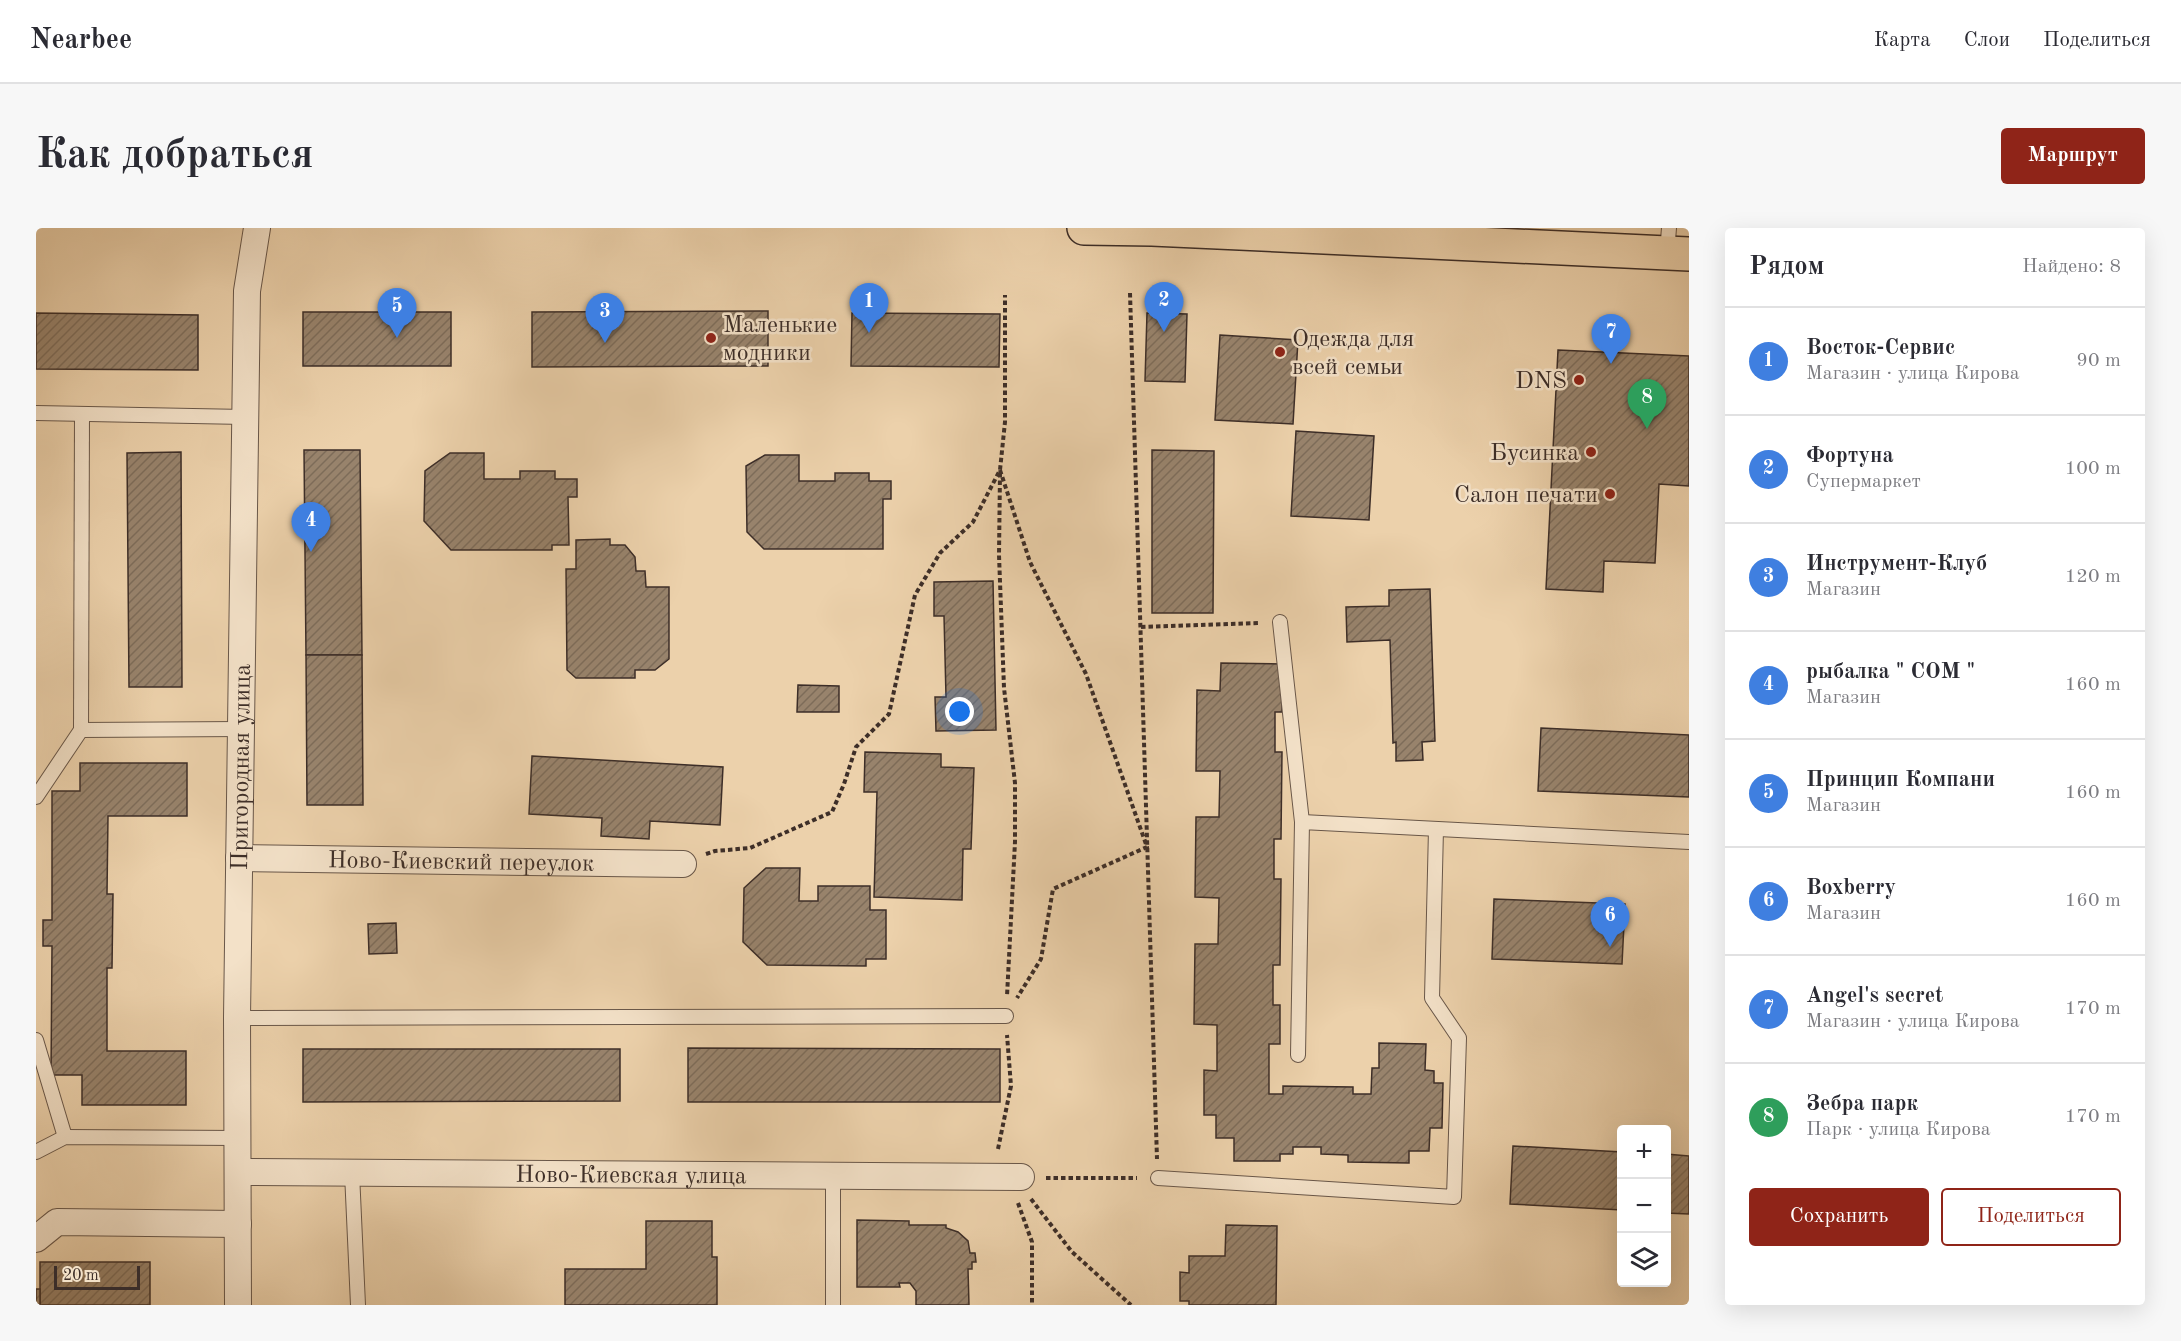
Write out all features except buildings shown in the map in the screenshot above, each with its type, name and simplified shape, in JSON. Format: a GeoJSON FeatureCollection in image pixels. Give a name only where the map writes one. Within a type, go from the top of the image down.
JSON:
{"type":"FeatureCollection","features":[{"type":"Feature","properties":{"kind":"main road"},"geometry":{"type":"LineString","coordinates":[[1084,228],[1675,245]]}},
{"type":"Feature","properties":{"kind":"street","name":"Пригородная улица"},"geometry":{"type":"LineString","coordinates":[[238,1305],[237,1018],[247,291],[257,228]]}},
{"type":"Feature","properties":{"kind":"street","name":"Ново-Киевский переулок"},"geometry":{"type":"LineString","coordinates":[[239,858],[683,864]]}},
{"type":"Feature","properties":{"kind":"street","name":"Ново-Киевская улица"},"geometry":{"type":"LineString","coordinates":[[238,1172],[1009,1177]]}},
{"type":"Feature","properties":{"kind":"street"},"geometry":{"type":"LineString","coordinates":[[36,1239],[57,1222],[238,1224]]}},
{"type":"Feature","properties":{"kind":"lane"},"geometry":{"type":"LineString","coordinates":[[36,413],[245,417]]}},
{"type":"Feature","properties":{"kind":"lane"},"geometry":{"type":"LineString","coordinates":[[36,797],[81,730],[82,414]]}},
{"type":"Feature","properties":{"kind":"lane"},"geometry":{"type":"LineString","coordinates":[[1280,622],[1302,822],[1298,1055]]}},
{"type":"Feature","properties":{"kind":"lane"},"geometry":{"type":"LineString","coordinates":[[81,730],[241,729]]}},
{"type":"Feature","properties":{"kind":"lane"},"geometry":{"type":"LineString","coordinates":[[1302,822],[1689,842]]}},
{"type":"Feature","properties":{"kind":"lane"},"geometry":{"type":"LineString","coordinates":[[1158,1178],[1454,1197],[1460,1038],[1432,998],[1436,829]]}},
{"type":"Feature","properties":{"kind":"lane"},"geometry":{"type":"LineString","coordinates":[[237,1018],[1006,1016]]}},
{"type":"Feature","properties":{"kind":"lane"},"geometry":{"type":"LineString","coordinates":[[36,1040],[65,1137]]}},
{"type":"Feature","properties":{"kind":"lane"},"geometry":{"type":"LineString","coordinates":[[36,1152],[65,1137],[238,1138]]}},
{"type":"Feature","properties":{"kind":"lane"},"geometry":{"type":"LineString","coordinates":[[352,1173],[358,1305]]}},
{"type":"Feature","properties":{"kind":"lane"},"geometry":{"type":"LineString","coordinates":[[833,1305],[834,1176]]}},
{"type":"Feature","properties":{"kind":"path"},"geometry":{"type":"LineString","coordinates":[[1009,1177],[1158,1178],[1130,293]]}},
{"type":"Feature","properties":{"kind":"path"},"geometry":{"type":"LineString","coordinates":[[1005,295],[1005,422],[1000,470],[999,555],[1004,688],[1015,783],[1015,842],[1006,1016],[1011,1086],[1009,1177],[1032,1242],[1032,1305]]}},
{"type":"Feature","properties":{"kind":"path"},"geometry":{"type":"LineString","coordinates":[[1000,470],[1030,562],[1086,674],[1148,847]]}},
{"type":"Feature","properties":{"kind":"path"},"geometry":{"type":"LineString","coordinates":[[683,864],[715,850],[750,848],[832,812],[856,747],[890,714],[915,595],[940,553],[974,522],[1000,470]]}},
{"type":"Feature","properties":{"kind":"path"},"geometry":{"type":"LineString","coordinates":[[1140,627],[1280,622]]}},
{"type":"Feature","properties":{"kind":"path"},"geometry":{"type":"LineString","coordinates":[[1006,1016],[1041,959],[1053,889],[1148,847]]}},
{"type":"Feature","properties":{"kind":"path"},"geometry":{"type":"LineString","coordinates":[[1009,1177],[1072,1252],[1131,1305]]}},
{"type":"Feature","properties":{"kind":"place","name":"Фортуна"},"geometry":{"type":"Point","coordinates":[1164,332]}},
{"type":"Feature","properties":{"kind":"place","name":"Восток-Сервис"},"geometry":{"type":"Point","coordinates":[869,333]}},
{"type":"Feature","properties":{"kind":"place","name":"Принцип Компани"},"geometry":{"type":"Point","coordinates":[397,338]}},
{"type":"Feature","properties":{"kind":"place","name":"Маленькие модники"},"geometry":{"type":"Point","coordinates":[711,338]}},
{"type":"Feature","properties":{"kind":"place","name":"Инструмент-Клуб"},"geometry":{"type":"Point","coordinates":[605,343]}},
{"type":"Feature","properties":{"kind":"place","name":"Одежда для всей семьи"},"geometry":{"type":"Point","coordinates":[1280,352]}},
{"type":"Feature","properties":{"kind":"place","name":"Angel's secret"},"geometry":{"type":"Point","coordinates":[1611,364]}},
{"type":"Feature","properties":{"kind":"place","name":"DNS"},"geometry":{"type":"Point","coordinates":[1579,380]}},
{"type":"Feature","properties":{"kind":"place","name":"Зебра парк"},"geometry":{"type":"Point","coordinates":[1647,429]}},
{"type":"Feature","properties":{"kind":"place","name":"Бусинка"},"geometry":{"type":"Point","coordinates":[1591,452]}},
{"type":"Feature","properties":{"kind":"place","name":"Салон печати"},"geometry":{"type":"Point","coordinates":[1610,494]}},
{"type":"Feature","properties":{"kind":"place","name":"рыбалка \" СОМ \""},"geometry":{"type":"Point","coordinates":[311,552]}},
{"type":"Feature","properties":{"kind":"place","name":"Boxberry"},"geometry":{"type":"Point","coordinates":[1610,947]}}]}
